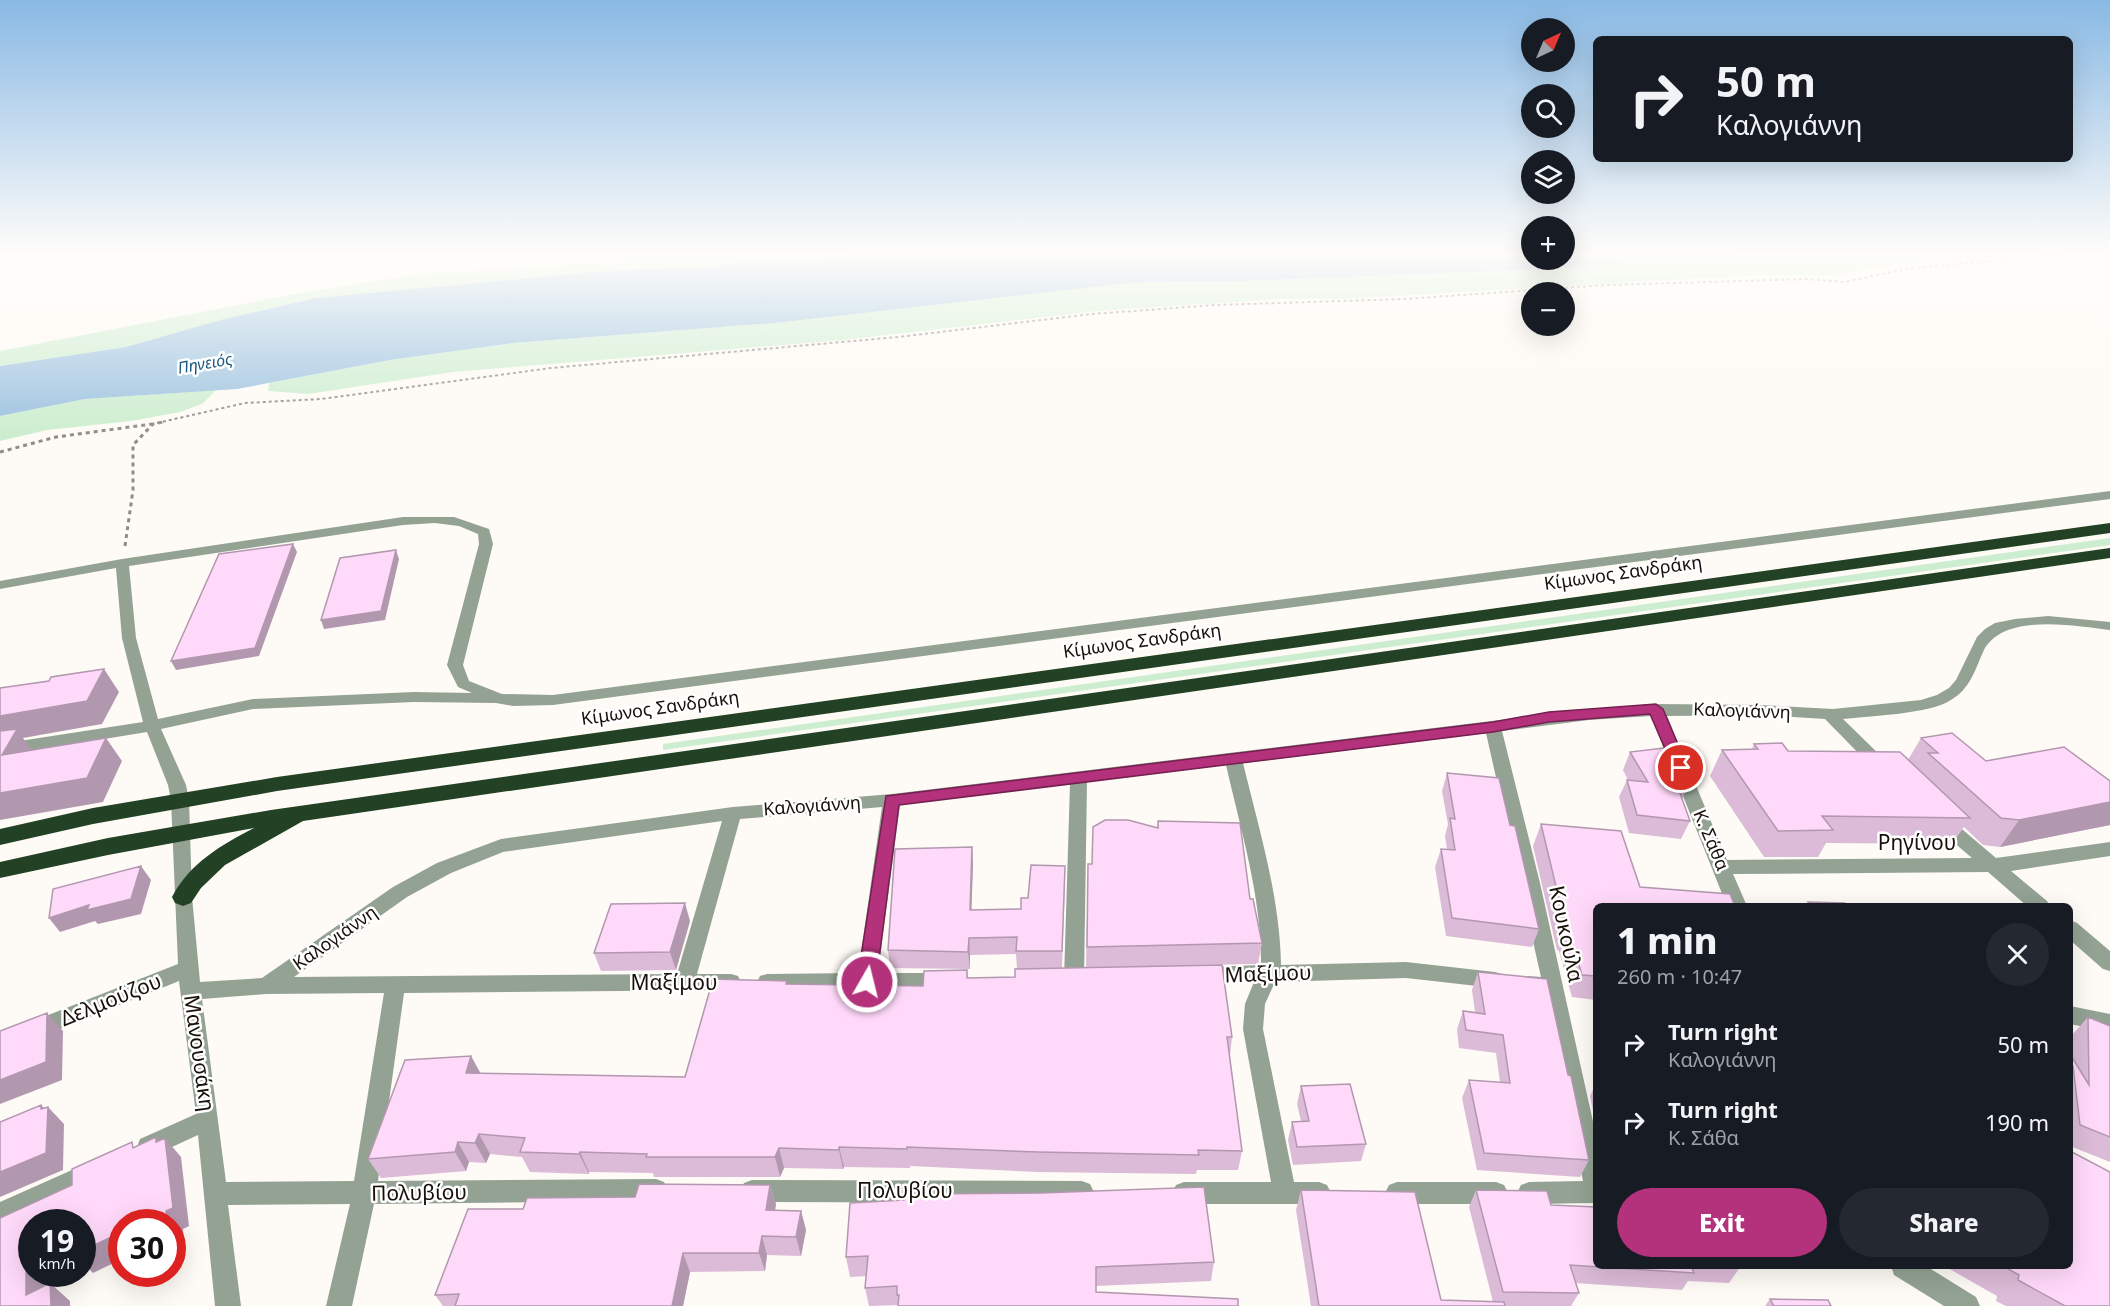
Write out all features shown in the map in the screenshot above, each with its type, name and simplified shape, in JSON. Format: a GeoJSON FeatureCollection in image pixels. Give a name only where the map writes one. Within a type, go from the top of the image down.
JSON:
{"type":"FeatureCollection","features":[{"type":"Feature","properties":{"kind":"highway","name":"Κίμωνος Σανδράκη"},"geometry":{"type":"LineString","coordinates":[[0,837],[77,819],[180,800],[2110,528]]}},
{"type":"Feature","properties":{"kind":"highway"},"geometry":{"type":"LineString","coordinates":[[0,870],[181,831],[308,810],[436,795],[2110,553]]}},
{"type":"Feature","properties":{"kind":"highway"},"geometry":{"type":"LineString","coordinates":[[183,897],[192,882],[206,867],[228,851],[308,810]]}},
{"type":"Feature","properties":{"kind":"street"},"geometry":{"type":"LineString","coordinates":[[0,750],[152,726],[254,704],[414,697],[513,701],[553,700],[2110,495]]}},
{"type":"Feature","properties":{"kind":"street"},"geometry":{"type":"LineString","coordinates":[[0,585],[122,563],[403,521],[439,518],[465,522],[484,532],[486,544],[455,665],[463,684],[499,699]]}},
{"type":"Feature","properties":{"kind":"street","name":"Μανουσάκη"},"geometry":{"type":"LineString","coordinates":[[122,563],[129,638],[152,726],[177,785],[180,800],[188,969],[208,1119],[228,1306]]}},
{"type":"Feature","properties":{"kind":"street","name":"Καλογιάννη"},"geometry":{"type":"LineString","coordinates":[[267,986],[400,892],[444,868],[501,846],[733,813],[892,800],[1079,778],[1493,727],[1549,717],[1656,709],[1764,710],[1829,714],[1929,704],[1952,693],[1961,684],[1980,645],[1990,631],[2026,620],[2110,626]]}},
{"type":"Feature","properties":{"kind":"street","name":"Κ. Σάθα"},"geometry":{"type":"LineString","coordinates":[[1656,709],[1736,903]]}},
{"type":"Feature","properties":{"kind":"street"},"geometry":{"type":"LineString","coordinates":[[1829,714],[1894,778]]}},
{"type":"Feature","properties":{"kind":"street","name":"Κουκούλα"},"geometry":{"type":"LineString","coordinates":[[1493,727],[1531,883],[1593,1176]]}},
{"type":"Feature","properties":{"kind":"street"},"geometry":{"type":"LineString","coordinates":[[1233,758],[1258,864],[1271,934],[1271,967],[1255,1004],[1254,1040],[1285,1193]]}},
{"type":"Feature","properties":{"kind":"street"},"geometry":{"type":"LineString","coordinates":[[1074,979],[1079,778]]}},
{"type":"Feature","properties":{"kind":"street"},"geometry":{"type":"LineString","coordinates":[[867,982],[892,800]]}},
{"type":"Feature","properties":{"kind":"street"},"geometry":{"type":"LineString","coordinates":[[1929,810],[2036,903]]}},
{"type":"Feature","properties":{"kind":"street"},"geometry":{"type":"LineString","coordinates":[[685,982],[733,813]]}},
{"type":"Feature","properties":{"kind":"street","name":"Ρηγίνου"},"geometry":{"type":"LineString","coordinates":[[1722,867],[1991,866],[2110,849]]}},
{"type":"Feature","properties":{"kind":"street"},"geometry":{"type":"LineString","coordinates":[[2073,931],[2110,963]]}},
{"type":"Feature","properties":{"kind":"street","name":"Δελμούζου"},"geometry":{"type":"LineString","coordinates":[[0,1044],[188,969]]}},
{"type":"Feature","properties":{"kind":"street","name":"Μαξίμου"},"geometry":{"type":"LineString","coordinates":[[1189,976],[1406,970],[1553,987]]}},
{"type":"Feature","properties":{"kind":"street"},"geometry":{"type":"LineString","coordinates":[[1051,979],[1097,978]]}},
{"type":"Feature","properties":{"kind":"street","name":"Μαξίμου"},"geometry":{"type":"LineString","coordinates":[[191,992],[267,986],[958,981]]}},
{"type":"Feature","properties":{"kind":"street"},"geometry":{"type":"LineString","coordinates":[[339,1306],[364,1194],[395,986]]}},
{"type":"Feature","properties":{"kind":"street"},"geometry":{"type":"LineString","coordinates":[[2073,1016],[2110,1023]]}},
{"type":"Feature","properties":{"kind":"street"},"geometry":{"type":"LineString","coordinates":[[0,1214],[208,1119]]}},
{"type":"Feature","properties":{"kind":"street","name":"Πολυβίου"},"geometry":{"type":"LineString","coordinates":[[215,1194],[674,1190]]}},
{"type":"Feature","properties":{"kind":"street"},"geometry":{"type":"LineString","coordinates":[[1381,1193],[1593,1190]]}},
{"type":"Feature","properties":{"kind":"street","name":"Πολυβίου"},"geometry":{"type":"LineString","coordinates":[[734,1191],[1105,1192]]}},
{"type":"Feature","properties":{"kind":"street"},"geometry":{"type":"LineString","coordinates":[[1165,1193],[1345,1193]]}},
{"type":"Feature","properties":{"kind":"street"},"geometry":{"type":"LineString","coordinates":[[1908,1269],[1967,1306]]}},
{"type":"Feature","properties":{"kind":"path"},"geometry":{"type":"LineString","coordinates":[[0,452],[25,442],[153,424],[245,403],[321,399],[551,368],[898,337],[1076,316]]}},
{"type":"Feature","properties":{"kind":"path"},"geometry":{"type":"LineString","coordinates":[[122,563],[133,490],[133,445],[153,424]]}},
{"type":"Feature","properties":{"kind":"green space"},"geometry":{"type":"Polygon","coordinates":[[[181,316],[237,316],[126,347],[0,366],[0,351],[181,316]]]}},
{"type":"Feature","properties":{"kind":"green space"},"geometry":{"type":"Polygon","coordinates":[[[837,316],[1054,316],[844,340],[453,372],[308,394],[268,391],[269,383],[390,360],[514,343],[775,323],[837,316]]]}},
{"type":"Feature","properties":{"kind":"green space"},"geometry":{"type":"Polygon","coordinates":[[[216,390],[202,404],[180,412],[131,421],[47,430],[0,441],[0,416],[85,399],[216,390]]]}},
{"type":"Feature","properties":{"kind":"green space"},"geometry":{"type":"Polygon","coordinates":[[[2110,538],[2110,545],[663,750],[663,744],[2110,538]]]}},
{"type":"Feature","properties":{"kind":"water","name":"Πηνειός"},"geometry":{"type":"Polygon","coordinates":[[[237,316],[837,316],[775,323],[514,343],[390,360],[237,389],[85,399],[0,416],[0,366],[126,347],[237,316]]]}},
{"type":"Feature","properties":{"kind":"building"},"geometry":{"type":"Polygon","coordinates":[[[293,544],[255,648],[171,661],[219,554],[293,544]]]}},
{"type":"Feature","properties":{"kind":"building"},"geometry":{"type":"Polygon","coordinates":[[[396,550],[381,611],[321,620],[340,558],[396,550]]]}},
{"type":"Feature","properties":{"kind":"building"},"geometry":{"type":"Polygon","coordinates":[[[104,669],[87,701],[0,716],[0,688],[49,681],[51,677],[104,669]]]}},
{"type":"Feature","properties":{"kind":"building"},"geometry":{"type":"Polygon","coordinates":[[[17,729],[2,755],[106,738],[87,778],[0,793],[0,731],[17,729]]]}},
{"type":"Feature","properties":{"kind":"building"},"geometry":{"type":"Polygon","coordinates":[[[1952,733],[1986,761],[2064,747],[2110,781],[2110,802],[2019,820],[2001,818],[1928,753],[1938,753],[1921,738],[1952,733]]]}},
{"type":"Feature","properties":{"kind":"building"},"geometry":{"type":"Polygon","coordinates":[[[1782,743],[1788,751],[1900,752],[1970,818],[1822,816],[1833,830],[1778,831],[1722,750],[1758,749],[1754,744],[1782,743]]]}},
{"type":"Feature","properties":{"kind":"building"},"geometry":{"type":"Polygon","coordinates":[[[1672,747],[1689,783],[1676,782],[1690,821],[1637,815],[1627,780],[1648,782],[1630,752],[1672,747]]]}},
{"type":"Feature","properties":{"kind":"building"},"geometry":{"type":"Polygon","coordinates":[[[1447,773],[1499,778],[1510,825],[1515,826],[1539,929],[1452,918],[1441,849],[1455,850],[1450,818],[1455,819],[1447,773]]]}},
{"type":"Feature","properties":{"kind":"building"},"geometry":{"type":"Polygon","coordinates":[[[1105,820],[1128,820],[1158,828],[1158,821],[1240,823],[1250,899],[1253,899],[1262,943],[1087,947],[1088,864],[1092,864],[1093,827],[1105,820]]]}},
{"type":"Feature","properties":{"kind":"building"},"geometry":{"type":"Polygon","coordinates":[[[1541,824],[1621,831],[1640,887],[1730,894],[1734,903],[1593,903],[1593,976],[1582,975],[1568,928],[1566,928],[1541,824]]]}},
{"type":"Feature","properties":{"kind":"building"},"geometry":{"type":"Polygon","coordinates":[[[972,847],[970,910],[1021,909],[1021,898],[1028,898],[1031,865],[1065,866],[1062,951],[1016,951],[1017,937],[969,938],[968,952],[888,950],[895,849],[972,847]]]}},
{"type":"Feature","properties":{"kind":"building"},"geometry":{"type":"Polygon","coordinates":[[[141,866],[131,899],[87,910],[89,905],[49,918],[53,889],[141,866]]]}},
{"type":"Feature","properties":{"kind":"building"},"geometry":{"type":"Polygon","coordinates":[[[685,903],[670,952],[594,953],[611,904],[685,903]]]}},
{"type":"Feature","properties":{"kind":"building"},"geometry":{"type":"Polygon","coordinates":[[[1222,965],[1232,1037],[1227,1037],[1242,1151],[1198,1150],[1199,1155],[839,1147],[839,1150],[779,1148],[775,1157],[646,1157],[647,1154],[520,1152],[525,1138],[479,1134],[475,1143],[458,1142],[455,1152],[368,1159],[405,1060],[471,1056],[466,1073],[685,1077],[713,979],[787,981],[786,984],[923,986],[924,971],[967,970],[967,978],[1015,977],[1015,969],[1222,965]]]}},
{"type":"Feature","properties":{"kind":"building"},"geometry":{"type":"Polygon","coordinates":[[[1478,972],[1547,979],[1589,1160],[1484,1153],[1469,1080],[1510,1083],[1503,1035],[1466,1030],[1463,1011],[1485,1014],[1478,972]]]}},
{"type":"Feature","properties":{"kind":"building"},"geometry":{"type":"Polygon","coordinates":[[[47,1013],[46,1062],[0,1080],[0,1031],[47,1013]]]}},
{"type":"Feature","properties":{"kind":"building"},"geometry":{"type":"Polygon","coordinates":[[[2088,1017],[2110,1026],[2110,1137],[2080,1125],[2073,1059],[2089,1085],[2088,1017]]]}},
{"type":"Feature","properties":{"kind":"building"},"geometry":{"type":"Polygon","coordinates":[[[1350,1084],[1366,1144],[1297,1147],[1292,1122],[1309,1121],[1301,1086],[1350,1084]]]}},
{"type":"Feature","properties":{"kind":"building"},"geometry":{"type":"Polygon","coordinates":[[[41,1105],[41,1109],[48,1107],[46,1153],[0,1172],[0,1122],[41,1105]]]}},
{"type":"Feature","properties":{"kind":"building"},"geometry":{"type":"Polygon","coordinates":[[[156,1137],[156,1142],[165,1138],[173,1208],[108,1209],[108,1239],[96,1244],[96,1209],[20,1209],[72,1185],[72,1169],[132,1142],[133,1148],[156,1137]]]}},
{"type":"Feature","properties":{"kind":"building"},"geometry":{"type":"Polygon","coordinates":[[[2073,1153],[2110,1172],[2110,1306],[2065,1306],[2018,1280],[2019,1275],[2008,1269],[2073,1269],[2073,1153]]]}},
{"type":"Feature","properties":{"kind":"building"},"geometry":{"type":"Polygon","coordinates":[[[639,1184],[770,1185],[766,1210],[801,1211],[796,1237],[762,1236],[759,1253],[683,1253],[672,1306],[455,1306],[459,1294],[435,1295],[468,1209],[523,1209],[527,1198],[635,1197],[639,1184]]]}},
{"type":"Feature","properties":{"kind":"building"},"geometry":{"type":"Polygon","coordinates":[[[1204,1187],[1214,1262],[1096,1267],[1096,1292],[1238,1299],[1238,1306],[898,1306],[897,1286],[865,1288],[868,1256],[846,1257],[850,1203],[904,1200],[905,1194],[1041,1193],[1204,1187]]]}},
{"type":"Feature","properties":{"kind":"building"},"geometry":{"type":"Polygon","coordinates":[[[1301,1190],[1415,1192],[1441,1300],[1504,1302],[1505,1306],[1319,1306],[1301,1190]]]}},
{"type":"Feature","properties":{"kind":"building"},"geometry":{"type":"Polygon","coordinates":[[[1476,1190],[1547,1191],[1551,1205],[1593,1207],[1593,1266],[1570,1265],[1579,1293],[1503,1292],[1476,1190]]]}},
{"type":"Feature","properties":{"kind":"building"},"geometry":{"type":"Polygon","coordinates":[[[18,1210],[18,1287],[26,1287],[26,1295],[42,1287],[50,1287],[51,1306],[0,1306],[0,1218],[18,1210]]]}},
{"type":"Feature","properties":{"kind":"building"},"geometry":{"type":"Polygon","coordinates":[[[1632,1269],[1692,1269],[1694,1273],[1632,1269]]]}},
{"type":"Feature","properties":{"kind":"building"},"geometry":{"type":"Polygon","coordinates":[[[1770,1299],[1828,1300],[1831,1306],[1774,1306],[1770,1299]]]}},
{"type":"Feature","properties":{"kind":"route"},"geometry":{"type":"LineString","coordinates":[[867,982],[892,800],[1493,727],[1549,717],[1656,709],[1681,768]]}}]}
